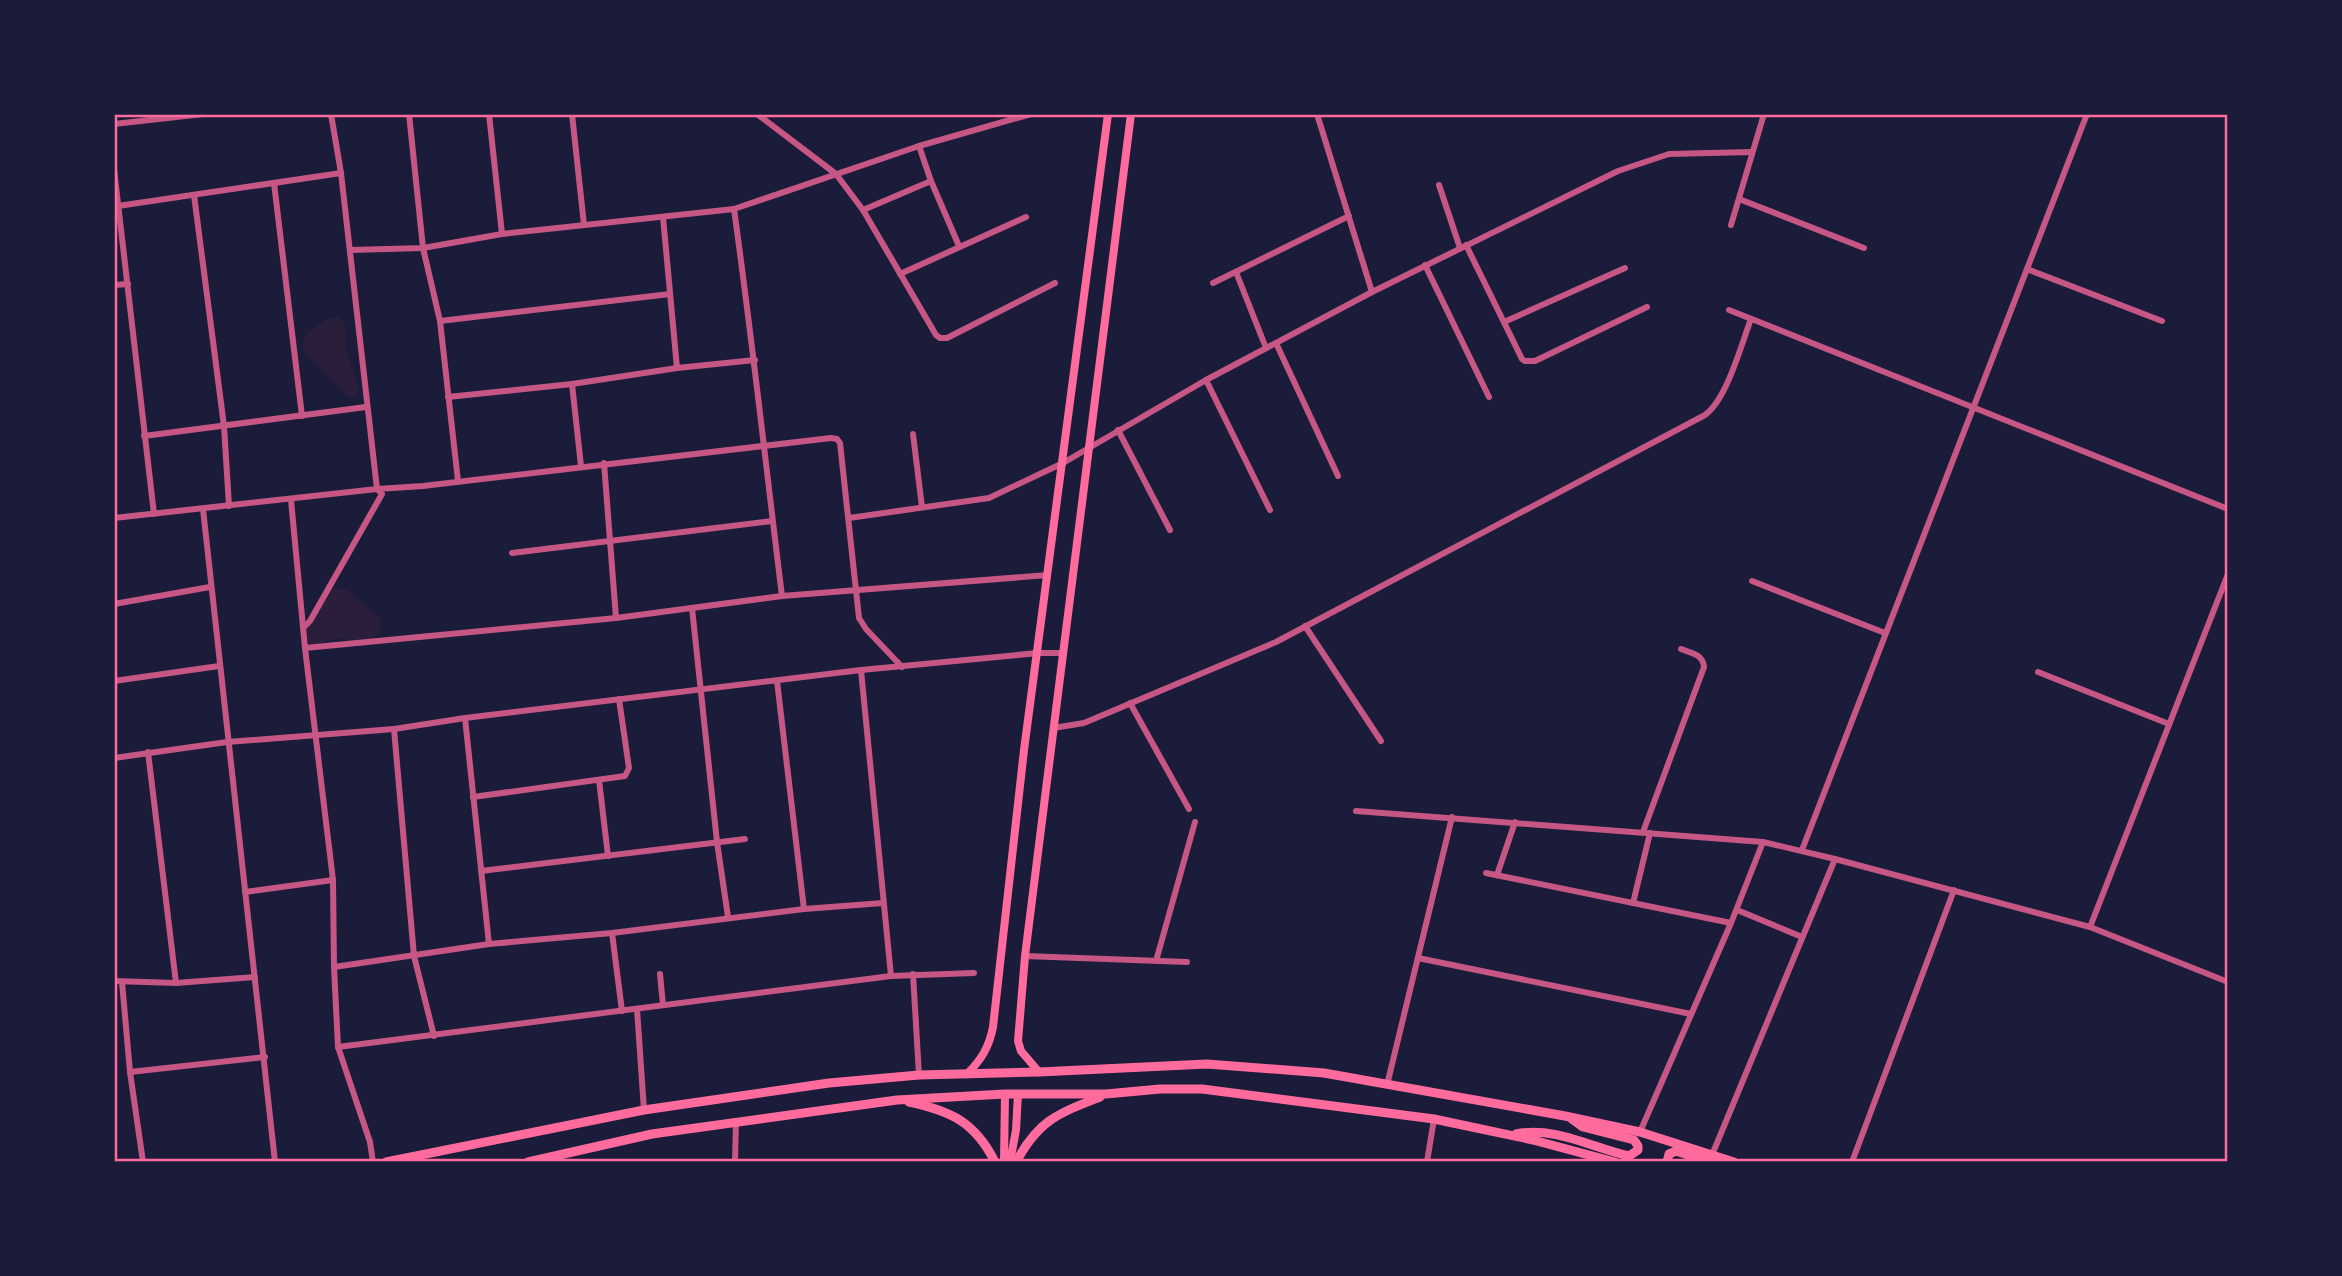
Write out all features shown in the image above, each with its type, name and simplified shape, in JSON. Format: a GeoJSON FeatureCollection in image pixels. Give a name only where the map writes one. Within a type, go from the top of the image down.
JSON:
{"type":"FeatureCollection","features":[{"type":"Feature","properties":{"kind":"main road"},"geometry":{"type":"LineString","coordinates":[[967,1074],[987,1050],[993,1027],[1024,750],[1108,114]]}},
{"type":"Feature","properties":{"kind":"main road"},"geometry":{"type":"LineString","coordinates":[[1039,1072],[1021,1051],[1018,1041],[1025,956],[1131,114]]}},
{"type":"Feature","properties":{"kind":"main road"},"geometry":{"type":"LineString","coordinates":[[386,1162],[425,1159],[644,1110],[829,1083],[919,1075],[1207,1064],[1324,1073],[1571,1117],[1640,1132],[1711,1158]]}},
{"type":"Feature","properties":{"kind":"main road"},"geometry":{"type":"LineString","coordinates":[[528,1162],[652,1134],[897,1100],[1005,1094],[1106,1094],[1160,1089],[1202,1089],[1434,1119],[1511,1135],[1615,1162]]}},
{"type":"Feature","properties":{"kind":"main road"},"geometry":{"type":"LineString","coordinates":[[1004,1162],[1005,1094]]}},
{"type":"Feature","properties":{"kind":"main road"},"geometry":{"type":"LineString","coordinates":[[1010,1162],[1016,1130],[1018,1094]]}},
{"type":"Feature","properties":{"kind":"main road"},"geometry":{"type":"LineString","coordinates":[[1016,1162],[1035,1133],[1051,1119],[1106,1094]]}},
{"type":"Feature","properties":{"kind":"main road"},"geometry":{"type":"LineString","coordinates":[[897,1100],[941,1110],[962,1121],[980,1137],[995,1162]]}},
{"type":"Feature","properties":{"kind":"main road"},"geometry":{"type":"LineString","coordinates":[[1511,1135],[1548,1133],[1629,1156],[1638,1150],[1634,1140],[1583,1127],[1571,1117]]}},
{"type":"Feature","properties":{"kind":"main road"},"geometry":{"type":"LineString","coordinates":[[1667,1162],[1669,1154],[1676,1150],[1734,1162]]}},
{"type":"Feature","properties":{"kind":"street"},"geometry":{"type":"LineString","coordinates":[[114,124],[204,114]]}},
{"type":"Feature","properties":{"kind":"street"},"geometry":{"type":"LineString","coordinates":[[304,627],[310,621],[382,494],[377,489],[341,173],[331,114]]}},
{"type":"Feature","properties":{"kind":"street"},"geometry":{"type":"LineString","coordinates":[[409,114],[423,248],[440,321],[458,481]]}},
{"type":"Feature","properties":{"kind":"street"},"geometry":{"type":"LineString","coordinates":[[489,114],[502,234]]}},
{"type":"Feature","properties":{"kind":"street"},"geometry":{"type":"LineString","coordinates":[[572,114],[584,225]]}},
{"type":"Feature","properties":{"kind":"street"},"geometry":{"type":"LineString","coordinates":[[757,114],[836,174],[863,210],[940,338],[947,338],[1055,283]]}},
{"type":"Feature","properties":{"kind":"street"},"geometry":{"type":"LineString","coordinates":[[350,250],[423,248],[502,234],[734,209],[919,146],[1031,114]]}},
{"type":"Feature","properties":{"kind":"street"},"geometry":{"type":"LineString","coordinates":[[1317,114],[1373,292]]}},
{"type":"Feature","properties":{"kind":"street"},"geometry":{"type":"LineString","coordinates":[[1731,225],[1764,114]]}},
{"type":"Feature","properties":{"kind":"street"},"geometry":{"type":"LineString","coordinates":[[1802,850],[2087,114]]}},
{"type":"Feature","properties":{"kind":"street"},"geometry":{"type":"LineString","coordinates":[[919,146],[959,246]]}},
{"type":"Feature","properties":{"kind":"street"},"geometry":{"type":"LineString","coordinates":[[849,517],[989,498],[1063,463],[1206,380],[1373,292],[1618,171],[1651,159],[1678,154],[1752,152]]}},
{"type":"Feature","properties":{"kind":"street"},"geometry":{"type":"LineString","coordinates":[[114,169],[154,514]]}},
{"type":"Feature","properties":{"kind":"street"},"geometry":{"type":"LineString","coordinates":[[118,206],[341,173]]}},
{"type":"Feature","properties":{"kind":"street"},"geometry":{"type":"LineString","coordinates":[[863,210],[931,181]]}},
{"type":"Feature","properties":{"kind":"street"},"geometry":{"type":"LineString","coordinates":[[274,183],[302,416]]}},
{"type":"Feature","properties":{"kind":"street"},"geometry":{"type":"LineString","coordinates":[[1439,185],[1463,247],[1521,359],[1531,362],[1647,307]]}},
{"type":"Feature","properties":{"kind":"street"},"geometry":{"type":"LineString","coordinates":[[194,195],[225,426],[229,506]]}},
{"type":"Feature","properties":{"kind":"street"},"geometry":{"type":"LineString","coordinates":[[1739,199],[1864,248]]}},
{"type":"Feature","properties":{"kind":"street"},"geometry":{"type":"LineString","coordinates":[[734,209],[755,360],[762,445],[782,596]]}},
{"type":"Feature","properties":{"kind":"street"},"geometry":{"type":"LineString","coordinates":[[1213,283],[1349,216]]}},
{"type":"Feature","properties":{"kind":"street"},"geometry":{"type":"LineString","coordinates":[[663,217],[677,368]]}},
{"type":"Feature","properties":{"kind":"street"},"geometry":{"type":"LineString","coordinates":[[900,274],[1026,217]]}},
{"type":"Feature","properties":{"kind":"street"},"geometry":{"type":"LineString","coordinates":[[1425,265],[1489,397]]}},
{"type":"Feature","properties":{"kind":"street"},"geometry":{"type":"LineString","coordinates":[[1504,322],[1625,268]]}},
{"type":"Feature","properties":{"kind":"street"},"geometry":{"type":"LineString","coordinates":[[2027,269],[2162,320]]}},
{"type":"Feature","properties":{"kind":"street"},"geometry":{"type":"LineString","coordinates":[[1236,272],[1266,348]]}},
{"type":"Feature","properties":{"kind":"street"},"geometry":{"type":"LineString","coordinates":[[114,285],[128,284]]}},
{"type":"Feature","properties":{"kind":"street"},"geometry":{"type":"LineString","coordinates":[[440,321],[670,294]]}},
{"type":"Feature","properties":{"kind":"street"},"geometry":{"type":"LineString","coordinates":[[1729,310],[2228,509]]}},
{"type":"Feature","properties":{"kind":"street"},"geometry":{"type":"LineString","coordinates":[[1053,728],[1084,723],[1249,653],[1705,415],[1718,404],[1751,319]]}},
{"type":"Feature","properties":{"kind":"street"},"geometry":{"type":"LineString","coordinates":[[1276,343],[1338,476]]}},
{"type":"Feature","properties":{"kind":"street"},"geometry":{"type":"LineString","coordinates":[[448,397],[755,360]]}},
{"type":"Feature","properties":{"kind":"street"},"geometry":{"type":"LineString","coordinates":[[1206,380],[1270,510]]}},
{"type":"Feature","properties":{"kind":"street"},"geometry":{"type":"LineString","coordinates":[[572,384],[581,466]]}},
{"type":"Feature","properties":{"kind":"street"},"geometry":{"type":"LineString","coordinates":[[144,436],[366,407]]}},
{"type":"Feature","properties":{"kind":"street"},"geometry":{"type":"LineString","coordinates":[[1118,430],[1170,530]]}},
{"type":"Feature","properties":{"kind":"street"},"geometry":{"type":"LineString","coordinates":[[913,434],[922,507]]}},
{"type":"Feature","properties":{"kind":"street"},"geometry":{"type":"LineString","coordinates":[[114,518],[423,486],[762,445],[837,439],[840,443],[862,624],[902,667]]}},
{"type":"Feature","properties":{"kind":"street"},"geometry":{"type":"LineString","coordinates":[[604,463],[616,618]]}},
{"type":"Feature","properties":{"kind":"street"},"geometry":{"type":"LineString","coordinates":[[291,500],[305,648],[333,880],[338,1046],[370,1142],[373,1162]]}},
{"type":"Feature","properties":{"kind":"street"},"geometry":{"type":"LineString","coordinates":[[203,509],[275,1162]]}},
{"type":"Feature","properties":{"kind":"street"},"geometry":{"type":"LineString","coordinates":[[512,553],[772,521]]}},
{"type":"Feature","properties":{"kind":"street"},"geometry":{"type":"LineString","coordinates":[[2090,927],[2228,574]]}},
{"type":"Feature","properties":{"kind":"street"},"geometry":{"type":"LineString","coordinates":[[305,648],[616,618],[782,596],[1048,575]]}},
{"type":"Feature","properties":{"kind":"street"},"geometry":{"type":"LineString","coordinates":[[1752,581],[1885,633]]}},
{"type":"Feature","properties":{"kind":"street"},"geometry":{"type":"LineString","coordinates":[[114,604],[210,587]]}},
{"type":"Feature","properties":{"kind":"street"},"geometry":{"type":"LineString","coordinates":[[692,608],[717,842],[728,917]]}},
{"type":"Feature","properties":{"kind":"street"},"geometry":{"type":"LineString","coordinates":[[1305,626],[1381,741]]}},
{"type":"Feature","properties":{"kind":"street"},"geometry":{"type":"LineString","coordinates":[[1633,903],[1646,833],[1704,667],[1699,656],[1681,649]]}},
{"type":"Feature","properties":{"kind":"street"},"geometry":{"type":"LineString","coordinates":[[114,758],[227,742],[394,729],[861,670],[1063,653]]}},
{"type":"Feature","properties":{"kind":"street"},"geometry":{"type":"LineString","coordinates":[[114,681],[219,666]]}},
{"type":"Feature","properties":{"kind":"street"},"geometry":{"type":"LineString","coordinates":[[861,670],[891,976]]}},
{"type":"Feature","properties":{"kind":"street"},"geometry":{"type":"LineString","coordinates":[[2038,672],[2169,724]]}},
{"type":"Feature","properties":{"kind":"street"},"geometry":{"type":"LineString","coordinates":[[777,681],[804,909]]}},
{"type":"Feature","properties":{"kind":"street"},"geometry":{"type":"LineString","coordinates":[[473,797],[625,776],[628,772],[619,699]]}},
{"type":"Feature","properties":{"kind":"street"},"geometry":{"type":"LineString","coordinates":[[1130,703],[1189,810]]}},
{"type":"Feature","properties":{"kind":"street"},"geometry":{"type":"LineString","coordinates":[[465,718],[489,944]]}},
{"type":"Feature","properties":{"kind":"street"},"geometry":{"type":"LineString","coordinates":[[394,729],[414,956],[434,1035]]}},
{"type":"Feature","properties":{"kind":"street"},"geometry":{"type":"LineString","coordinates":[[148,752],[176,983]]}},
{"type":"Feature","properties":{"kind":"street"},"geometry":{"type":"LineString","coordinates":[[599,780],[608,856]]}},
{"type":"Feature","properties":{"kind":"street"},"geometry":{"type":"LineString","coordinates":[[1356,811],[1763,842],[2090,927],[2228,982]]}},
{"type":"Feature","properties":{"kind":"street"},"geometry":{"type":"LineString","coordinates":[[1387,1084],[1452,817]]}},
{"type":"Feature","properties":{"kind":"street"},"geometry":{"type":"LineString","coordinates":[[1156,961],[1195,822]]}},
{"type":"Feature","properties":{"kind":"street"},"geometry":{"type":"LineString","coordinates":[[1497,875],[1515,822]]}},
{"type":"Feature","properties":{"kind":"street"},"geometry":{"type":"LineString","coordinates":[[481,872],[744,839]]}},
{"type":"Feature","properties":{"kind":"street"},"geometry":{"type":"LineString","coordinates":[[1640,1132],[1737,910],[1763,842]]}},
{"type":"Feature","properties":{"kind":"street"},"geometry":{"type":"LineString","coordinates":[[1711,1158],[1835,859]]}},
{"type":"Feature","properties":{"kind":"street"},"geometry":{"type":"LineString","coordinates":[[1486,873],[1731,923]]}},
{"type":"Feature","properties":{"kind":"street"},"geometry":{"type":"LineString","coordinates":[[244,892],[333,880]]}},
{"type":"Feature","properties":{"kind":"street"},"geometry":{"type":"LineString","coordinates":[[1852,1162],[1954,890]]}},
{"type":"Feature","properties":{"kind":"street"},"geometry":{"type":"LineString","coordinates":[[334,967],[489,944],[612,933],[804,909],[883,903]]}},
{"type":"Feature","properties":{"kind":"street"},"geometry":{"type":"LineString","coordinates":[[1737,910],[1802,937]]}},
{"type":"Feature","properties":{"kind":"street"},"geometry":{"type":"LineString","coordinates":[[612,933],[622,1011]]}},
{"type":"Feature","properties":{"kind":"street"},"geometry":{"type":"LineString","coordinates":[[1025,956],[1187,962]]}},
{"type":"Feature","properties":{"kind":"street"},"geometry":{"type":"LineString","coordinates":[[1418,958],[1691,1014]]}},
{"type":"Feature","properties":{"kind":"street"},"geometry":{"type":"LineString","coordinates":[[338,1046],[891,976],[974,973]]}},
{"type":"Feature","properties":{"kind":"street"},"geometry":{"type":"LineString","coordinates":[[660,974],[663,1005]]}},
{"type":"Feature","properties":{"kind":"street"},"geometry":{"type":"LineString","coordinates":[[913,974],[919,1075]]}},
{"type":"Feature","properties":{"kind":"street"},"geometry":{"type":"LineString","coordinates":[[143,1162],[118,981],[176,983],[255,977]]}},
{"type":"Feature","properties":{"kind":"street"},"geometry":{"type":"LineString","coordinates":[[637,1009],[644,1110]]}},
{"type":"Feature","properties":{"kind":"street"},"geometry":{"type":"LineString","coordinates":[[130,1072],[265,1057]]}},
{"type":"Feature","properties":{"kind":"street"},"geometry":{"type":"LineString","coordinates":[[1427,1162],[1434,1119]]}},
{"type":"Feature","properties":{"kind":"street"},"geometry":{"type":"LineString","coordinates":[[734,1162],[736,1121]]}},
{"type":"Feature","properties":{"kind":"shaded area"},"geometry":{"type":"Polygon","coordinates":[[[334,317],[340,317],[345,325],[346,346],[359,391],[356,397],[348,397],[304,352],[305,339],[312,329],[334,317]]]}},
{"type":"Feature","properties":{"kind":"shaded area"},"geometry":{"type":"Polygon","coordinates":[[[334,588],[348,590],[381,619],[380,632],[372,641],[355,643],[340,638],[314,645],[308,641],[306,625],[327,592],[334,588]]]}}]}
